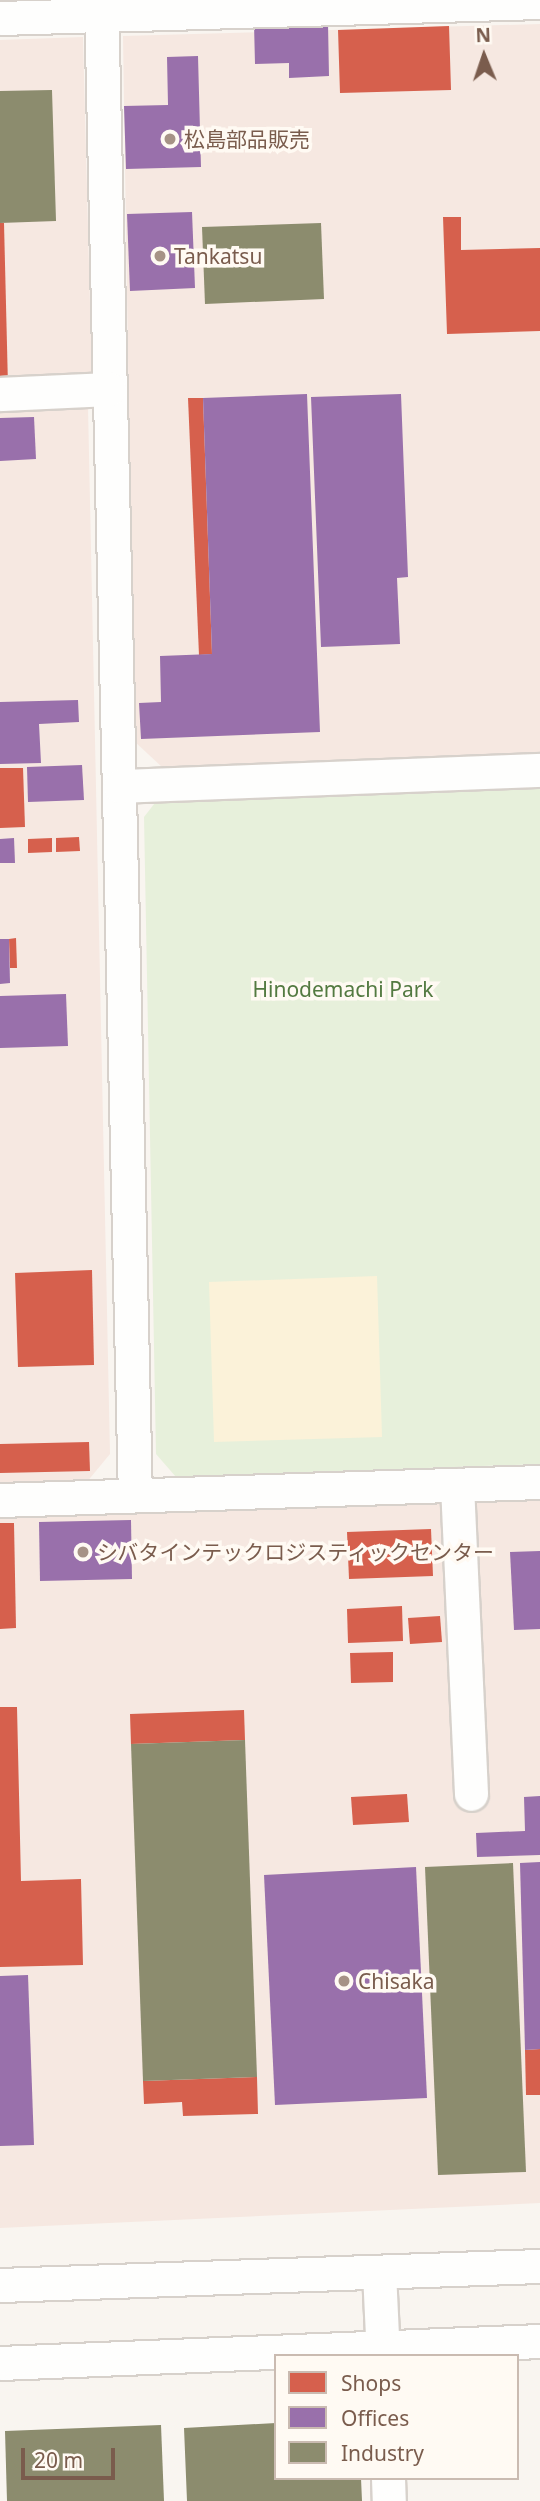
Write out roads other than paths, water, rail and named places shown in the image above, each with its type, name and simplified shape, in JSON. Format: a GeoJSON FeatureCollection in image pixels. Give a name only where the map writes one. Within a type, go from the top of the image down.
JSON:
{"type":"FeatureCollection","features":[{"type":"Feature","properties":{"kind":"street"},"geometry":{"type":"LineString","coordinates":[[0,18],[101,7],[540,2]]}},
{"type":"Feature","properties":{"kind":"street"},"geometry":{"type":"LineString","coordinates":[[101,7],[135,1494]]}},
{"type":"Feature","properties":{"kind":"street"},"geometry":{"type":"LineString","coordinates":[[0,394],[109,389]]}},
{"type":"Feature","properties":{"kind":"street"},"geometry":{"type":"LineString","coordinates":[[120,786],[540,770]]}},
{"type":"Feature","properties":{"kind":"street"},"geometry":{"type":"LineString","coordinates":[[0,1500],[540,1482]]}},
{"type":"Feature","properties":{"kind":"street"},"geometry":{"type":"LineString","coordinates":[[457,1485],[471,1794]]}},
{"type":"Feature","properties":{"kind":"street"},"geometry":{"type":"LineString","coordinates":[[0,2285],[540,2266]]}},
{"type":"Feature","properties":{"kind":"street"},"geometry":{"type":"LineString","coordinates":[[379,2272],[383,2351]]}},
{"type":"Feature","properties":{"kind":"street"},"geometry":{"type":"LineString","coordinates":[[287,2354],[540,2341]]}},
{"type":"Feature","properties":{"kind":"street"},"geometry":{"type":"LineString","coordinates":[[0,2363],[274,2354]]}},
{"type":"Feature","properties":{"kind":"street"},"geometry":{"type":"LineString","coordinates":[[388,2480],[389,2501]]}},
{"type":"Feature","properties":{"kind":"place","name":"松島部品販売"},"geometry":{"type":"Point","coordinates":[170,139]}},
{"type":"Feature","properties":{"kind":"place","name":"Tankatsu"},"geometry":{"type":"Point","coordinates":[160,256]}},
{"type":"Feature","properties":{"kind":"place","name":"シバタインテックロジスティックセンター"},"geometry":{"type":"Point","coordinates":[83,1552]}},
{"type":"Feature","properties":{"kind":"place","name":"Chisaka"},"geometry":{"type":"Point","coordinates":[344,1981]}},
{"type":"Feature","properties":{"kind":"park label","name":"Hinodemachi Park"},"geometry":{"type":"Point","coordinates":[343,989]}}]}
